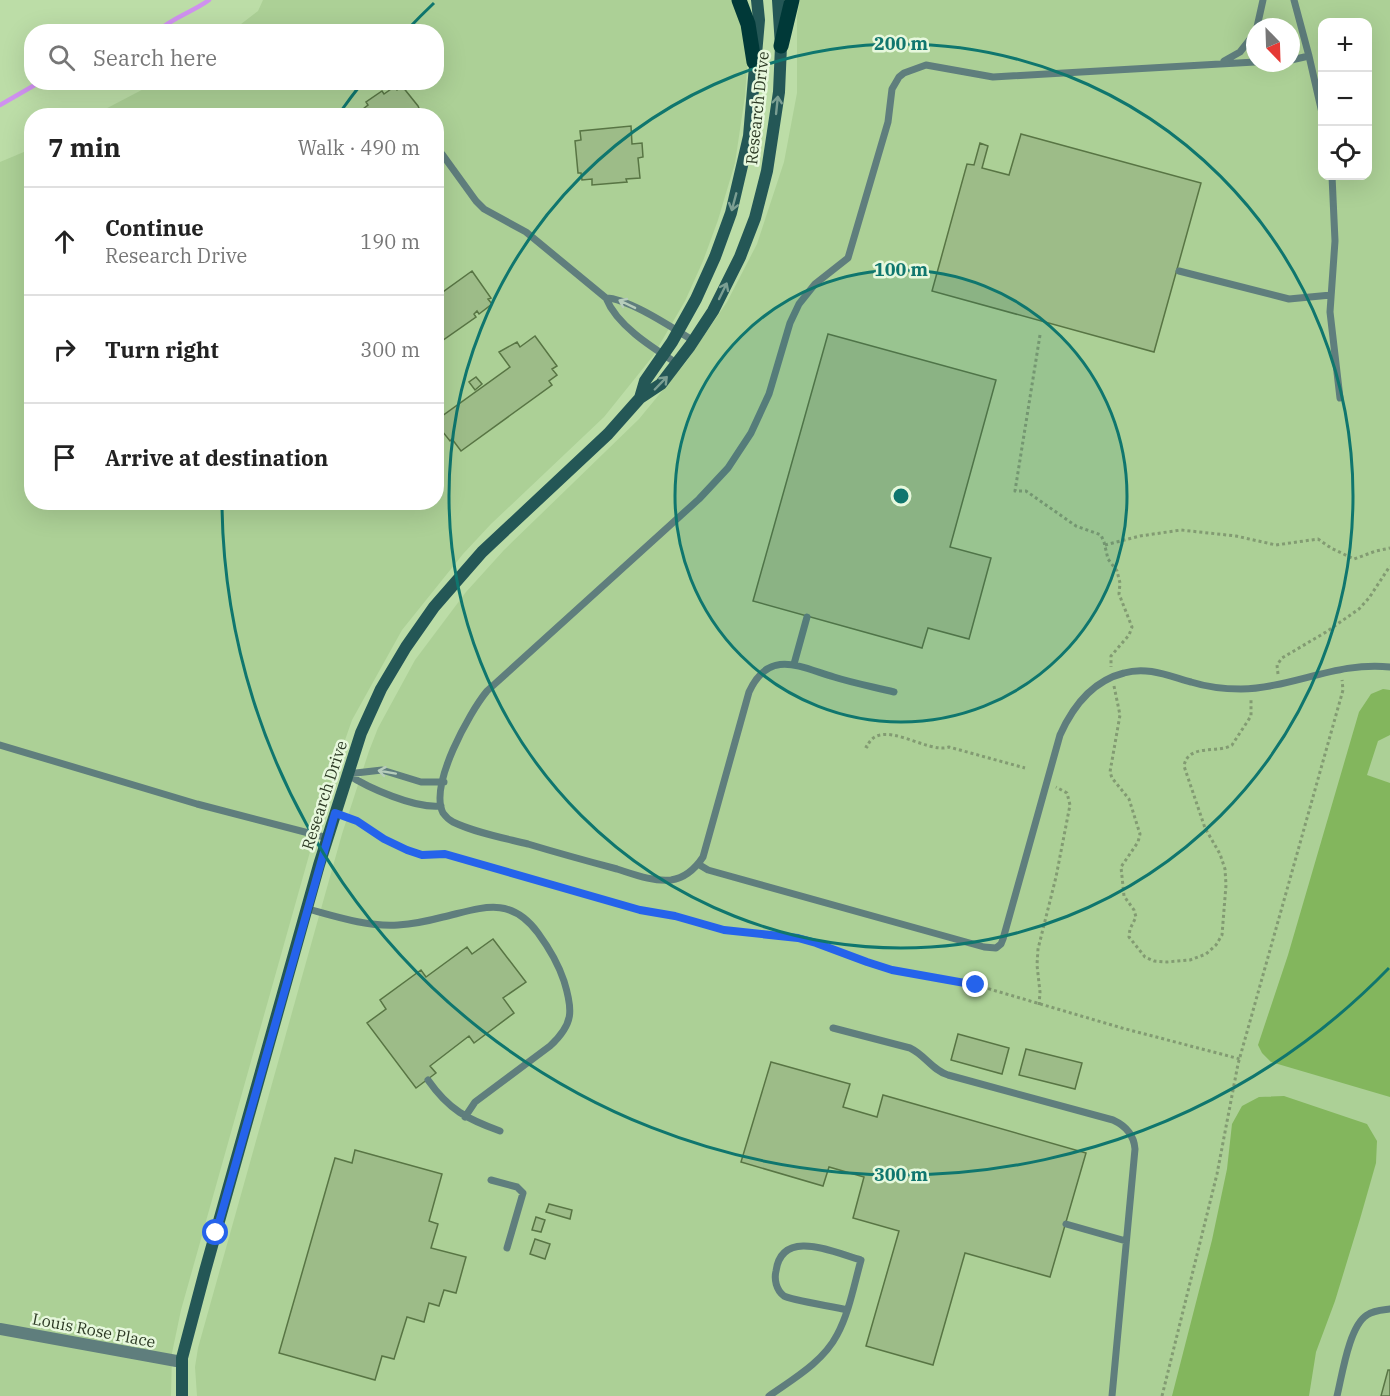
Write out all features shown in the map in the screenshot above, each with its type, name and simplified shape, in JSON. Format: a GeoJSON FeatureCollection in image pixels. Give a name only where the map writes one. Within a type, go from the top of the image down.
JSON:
{"type":"FeatureCollection","features":[{"type":"Feature","properties":{"kind":"main road"},"geometry":{"type":"LineString","coordinates":[[739,0],[748,24],[754,62]]}},
{"type":"Feature","properties":{"kind":"main road"},"geometry":{"type":"LineString","coordinates":[[781,46],[792,0]]}},
{"type":"Feature","properties":{"kind":"street","name":"Research Drive"},"geometry":{"type":"LineString","coordinates":[[640,398],[645,381],[678,332],[715,257],[731,213],[749,136],[759,20],[758,0]]}},
{"type":"Feature","properties":{"kind":"street","name":"Research Drive"},"geometry":{"type":"LineString","coordinates":[[182,1396],[182,1362],[205,1271],[327,838],[361,733],[381,689],[406,647],[434,607],[482,552],[608,434],[640,398],[656,389],[678,364],[719,300],[740,257],[755,218],[767,171],[774,134],[781,46],[778,0]]}},
{"type":"Feature","properties":{"kind":"street","name":"Louis Rose Place"},"geometry":{"type":"LineString","coordinates":[[0,1329],[182,1362]]}},
{"type":"Feature","properties":{"kind":"lane"},"geometry":{"type":"LineString","coordinates":[[1259,18],[1263,0]]}},
{"type":"Feature","properties":{"kind":"lane"},"geometry":{"type":"LineString","coordinates":[[1294,0],[1318,93]]}},
{"type":"Feature","properties":{"kind":"lane"},"geometry":{"type":"LineString","coordinates":[[1216,64],[1228,60],[1240,52],[1246,44]]}},
{"type":"Feature","properties":{"kind":"lane"},"geometry":{"type":"LineString","coordinates":[[1300,58],[1309,56]]}},
{"type":"Feature","properties":{"kind":"lane"},"geometry":{"type":"LineString","coordinates":[[894,692],[834,678],[786,663],[772,667],[758,677],[750,689],[705,850],[698,864],[684,876],[671,880],[637,875],[454,823],[446,818],[441,806],[444,782],[459,735],[487,692],[716,483],[742,448],[770,394],[794,312],[815,284],[847,259],[850,252],[888,122],[892,89],[898,77],[910,69],[926,65],[993,77],[1246,62]]}},
{"type":"Feature","properties":{"kind":"lane"},"geometry":{"type":"LineString","coordinates":[[444,157],[484,209],[526,231],[606,298],[626,325],[650,347],[678,364]]}},
{"type":"Feature","properties":{"kind":"lane"},"geometry":{"type":"LineString","coordinates":[[1332,180],[1335,241],[1330,324],[1340,398]]}},
{"type":"Feature","properties":{"kind":"lane"},"geometry":{"type":"LineString","coordinates":[[1179,271],[1289,299],[1310,299],[1331,295]]}},
{"type":"Feature","properties":{"kind":"lane"},"geometry":{"type":"LineString","coordinates":[[606,298],[616,298],[629,304],[694,341]]}},
{"type":"Feature","properties":{"kind":"lane"},"geometry":{"type":"LineString","coordinates":[[794,664],[807,617]]}},
{"type":"Feature","properties":{"kind":"lane"},"geometry":{"type":"LineString","coordinates":[[698,864],[708,870],[984,947],[996,948],[1003,939],[1060,735],[1071,712],[1100,683],[1117,675],[1147,670],[1208,686],[1240,689],[1272,685],[1346,667],[1390,667]]}},
{"type":"Feature","properties":{"kind":"lane"},"geometry":{"type":"LineString","coordinates":[[0,745],[197,804],[327,838]]}},
{"type":"Feature","properties":{"kind":"lane"},"geometry":{"type":"LineString","coordinates":[[347,774],[387,770],[421,782],[444,782]]}},
{"type":"Feature","properties":{"kind":"lane"},"geometry":{"type":"LineString","coordinates":[[347,774],[372,788],[418,805],[441,806]]}},
{"type":"Feature","properties":{"kind":"lane"},"geometry":{"type":"LineString","coordinates":[[308,909],[368,923],[397,925],[495,906],[515,912],[532,926],[549,948],[562,974],[571,1008],[569,1023],[550,1047],[475,1102],[465,1117]]}},
{"type":"Feature","properties":{"kind":"lane"},"geometry":{"type":"LineString","coordinates":[[833,1028],[910,1048],[919,1052],[940,1073],[948,1076],[992,1086],[1120,1123],[1131,1135],[1135,1149],[1112,1396]]}},
{"type":"Feature","properties":{"kind":"lane"},"geometry":{"type":"LineString","coordinates":[[428,1080],[444,1101],[465,1117],[500,1131]]}},
{"type":"Feature","properties":{"kind":"lane"},"geometry":{"type":"LineString","coordinates":[[491,1180],[517,1187],[523,1193],[507,1248]]}},
{"type":"Feature","properties":{"kind":"lane"},"geometry":{"type":"LineString","coordinates":[[1066,1224],[1126,1241]]}},
{"type":"Feature","properties":{"kind":"lane"},"geometry":{"type":"LineString","coordinates":[[769,1396],[804,1371],[824,1353],[837,1336],[847,1310],[861,1260],[801,1245],[790,1248],[780,1258],[775,1274],[778,1288],[785,1297],[847,1310]]}},
{"type":"Feature","properties":{"kind":"lane"},"geometry":{"type":"LineString","coordinates":[[1337,1396],[1358,1323],[1365,1315],[1374,1311],[1390,1309]]}},
{"type":"Feature","properties":{"kind":"path"},"geometry":{"type":"LineString","coordinates":[[1040,335],[1015,491],[1026,491],[1082,529],[1101,535],[1108,559],[1117,571],[1119,594],[1132,627],[1129,635],[1111,656],[1111,667]]}},
{"type":"Feature","properties":{"kind":"path"},"geometry":{"type":"LineString","coordinates":[[1105,545],[1140,536],[1181,530],[1236,536],[1276,545],[1318,538],[1331,548],[1354,559],[1376,550],[1390,548]]}},
{"type":"Feature","properties":{"kind":"path"},"geometry":{"type":"LineString","coordinates":[[1278,674],[1277,665],[1282,658],[1359,609],[1390,566]]}},
{"type":"Feature","properties":{"kind":"path"},"geometry":{"type":"LineString","coordinates":[[1162,1396],[1215,1184],[1240,1059],[1342,690],[1342,676]]}},
{"type":"Feature","properties":{"kind":"path"},"geometry":{"type":"LineString","coordinates":[[1114,686],[1120,715],[1110,772],[1112,778],[1130,799],[1140,834],[1138,842],[1121,867],[1124,896],[1136,917],[1129,937],[1145,957],[1154,961],[1198,958],[1210,951],[1220,940],[1226,885],[1225,869],[1204,828],[1184,763],[1188,756],[1197,752],[1227,748],[1232,745],[1251,716],[1251,696]]}},
{"type":"Feature","properties":{"kind":"path"},"geometry":{"type":"LineString","coordinates":[[865,746],[867,747],[873,738],[884,734],[899,736],[941,750],[949,747],[1025,768]]}},
{"type":"Feature","properties":{"kind":"path"},"geometry":{"type":"LineString","coordinates":[[1039,1005],[1038,949],[1056,877],[1070,805],[1064,790],[1045,784]]}},
{"type":"Feature","properties":{"kind":"path"},"geometry":{"type":"LineString","coordinates":[[335,813],[357,821],[384,839],[422,855],[445,854],[640,910],[669,915],[724,930],[807,940],[892,970],[969,983],[1039,1005],[1240,1059]]}},
{"type":"Feature","properties":{"kind":"shaded area"},"geometry":{"type":"Polygon","coordinates":[[[263,0],[732,0],[742,19],[748,56],[745,96],[735,163],[703,261],[685,301],[653,356],[604,417],[491,524],[463,554],[402,630],[352,720],[326,795],[181,1310],[172,1353],[171,1396],[0,1396],[0,162],[24,152],[24,510],[444,510],[444,108],[107,108],[142,90],[444,90],[444,24],[241,24],[258,11],[263,0]]]}},
{"type":"Feature","properties":{"kind":"shaded area"},"geometry":{"type":"Polygon","coordinates":[[[800,0],[1390,0],[1390,1396],[197,1396],[195,1367],[198,1348],[342,834],[378,728],[415,660],[466,592],[504,550],[639,419],[686,362],[727,302],[757,244],[784,162],[797,93],[797,16],[800,0]]]}},
{"type":"Feature","properties":{"kind":"shaded area"},"geometry":{"type":"Polygon","coordinates":[[[1383,689],[1390,690],[1390,735],[1378,741],[1367,775],[1390,783],[1390,1097],[1271,1062],[1258,1045],[1288,955],[1359,712],[1371,694],[1383,689]]]}},
{"type":"Feature","properties":{"kind":"shaded area"},"geometry":{"type":"Polygon","coordinates":[[[1284,1096],[1367,1124],[1377,1141],[1376,1163],[1335,1301],[1316,1352],[1309,1396],[1172,1396],[1212,1240],[1227,1169],[1232,1124],[1242,1106],[1259,1097],[1284,1096]]]}},
{"type":"Feature","properties":{"kind":"building"},"geometry":{"type":"Polygon","coordinates":[[[390,90],[405,90],[419,108],[364,108],[368,105],[366,102],[382,91],[384,94],[390,90]]]}},
{"type":"Feature","properties":{"kind":"building"},"geometry":{"type":"Polygon","coordinates":[[[631,126],[632,144],[642,143],[643,157],[638,158],[640,178],[626,179],[627,182],[592,185],[592,179],[582,180],[581,173],[578,173],[575,141],[581,140],[580,131],[631,126]]]}},
{"type":"Feature","properties":{"kind":"building"},"geometry":{"type":"Polygon","coordinates":[[[1021,134],[1201,183],[1154,352],[932,291],[967,164],[974,165],[980,143],[988,146],[982,168],[1009,175],[1021,134]]]}},
{"type":"Feature","properties":{"kind":"building"},"geometry":{"type":"Polygon","coordinates":[[[472,271],[491,298],[488,299],[492,304],[479,314],[477,311],[474,314],[476,317],[444,339],[444,291],[472,271]]]}},
{"type":"Feature","properties":{"kind":"building"},"geometry":{"type":"Polygon","coordinates":[[[828,334],[996,380],[950,547],[991,558],[969,639],[928,628],[922,648],[753,601],[828,334]]]}},
{"type":"Feature","properties":{"kind":"building"},"geometry":{"type":"Polygon","coordinates":[[[535,336],[557,366],[552,369],[557,375],[549,381],[552,385],[461,451],[452,439],[450,441],[444,434],[444,415],[510,367],[499,352],[517,342],[520,347],[535,336]]]}},
{"type":"Feature","properties":{"kind":"building"},"geometry":{"type":"Polygon","coordinates":[[[476,377],[482,384],[475,390],[469,382],[476,377]]]}},
{"type":"Feature","properties":{"kind":"building"},"geometry":{"type":"Polygon","coordinates":[[[493,939],[526,982],[503,998],[514,1013],[474,1043],[469,1036],[430,1066],[436,1073],[416,1088],[367,1023],[386,1009],[380,1000],[421,970],[426,977],[467,947],[472,954],[493,939]]]}},
{"type":"Feature","properties":{"kind":"building"},"geometry":{"type":"Polygon","coordinates":[[[958,1034],[1009,1048],[1002,1074],[951,1060],[958,1034]]]}},
{"type":"Feature","properties":{"kind":"building"},"geometry":{"type":"Polygon","coordinates":[[[1026,1049],[1082,1063],[1075,1089],[1019,1075],[1026,1049]]]}},
{"type":"Feature","properties":{"kind":"building"},"geometry":{"type":"Polygon","coordinates":[[[771,1062],[850,1084],[843,1107],[877,1117],[883,1095],[1086,1153],[1050,1277],[965,1253],[933,1365],[866,1346],[899,1231],[853,1218],[864,1177],[829,1167],[823,1186],[741,1162],[771,1062]]]}},
{"type":"Feature","properties":{"kind":"building"},"geometry":{"type":"Polygon","coordinates":[[[355,1150],[442,1174],[429,1221],[438,1224],[431,1248],[466,1257],[456,1293],[444,1290],[439,1306],[429,1303],[424,1322],[407,1317],[394,1359],[382,1356],[375,1380],[279,1353],[335,1158],[352,1163],[355,1150]]]}},
{"type":"Feature","properties":{"kind":"building"},"geometry":{"type":"Polygon","coordinates":[[[549,1204],[572,1210],[570,1219],[546,1212],[549,1204]]]}},
{"type":"Feature","properties":{"kind":"building"},"geometry":{"type":"Polygon","coordinates":[[[536,1217],[545,1220],[541,1232],[532,1230],[536,1217]]]}},
{"type":"Feature","properties":{"kind":"building"},"geometry":{"type":"Polygon","coordinates":[[[535,1239],[550,1244],[545,1259],[530,1254],[535,1239]]]}},
{"type":"Feature","properties":{"kind":"building"},"geometry":{"type":"Polygon","coordinates":[[[1388,1370],[1390,1370],[1390,1396],[1381,1396],[1388,1370]]]}},
{"type":"Feature","properties":{"kind":"waterway"},"geometry":{"type":"LineString","coordinates":[[168,24],[209,0]]}},
{"type":"Feature","properties":{"kind":"waterway"},"geometry":{"type":"LineString","coordinates":[[0,105],[26,90]]}},
{"type":"Feature","properties":{"kind":"route"},"geometry":{"type":"LineString","coordinates":[[216,1233],[335,813],[357,821],[384,839],[422,855],[445,854],[640,910],[663,913],[724,930],[798,938],[892,970],[976,985]]}}]}
